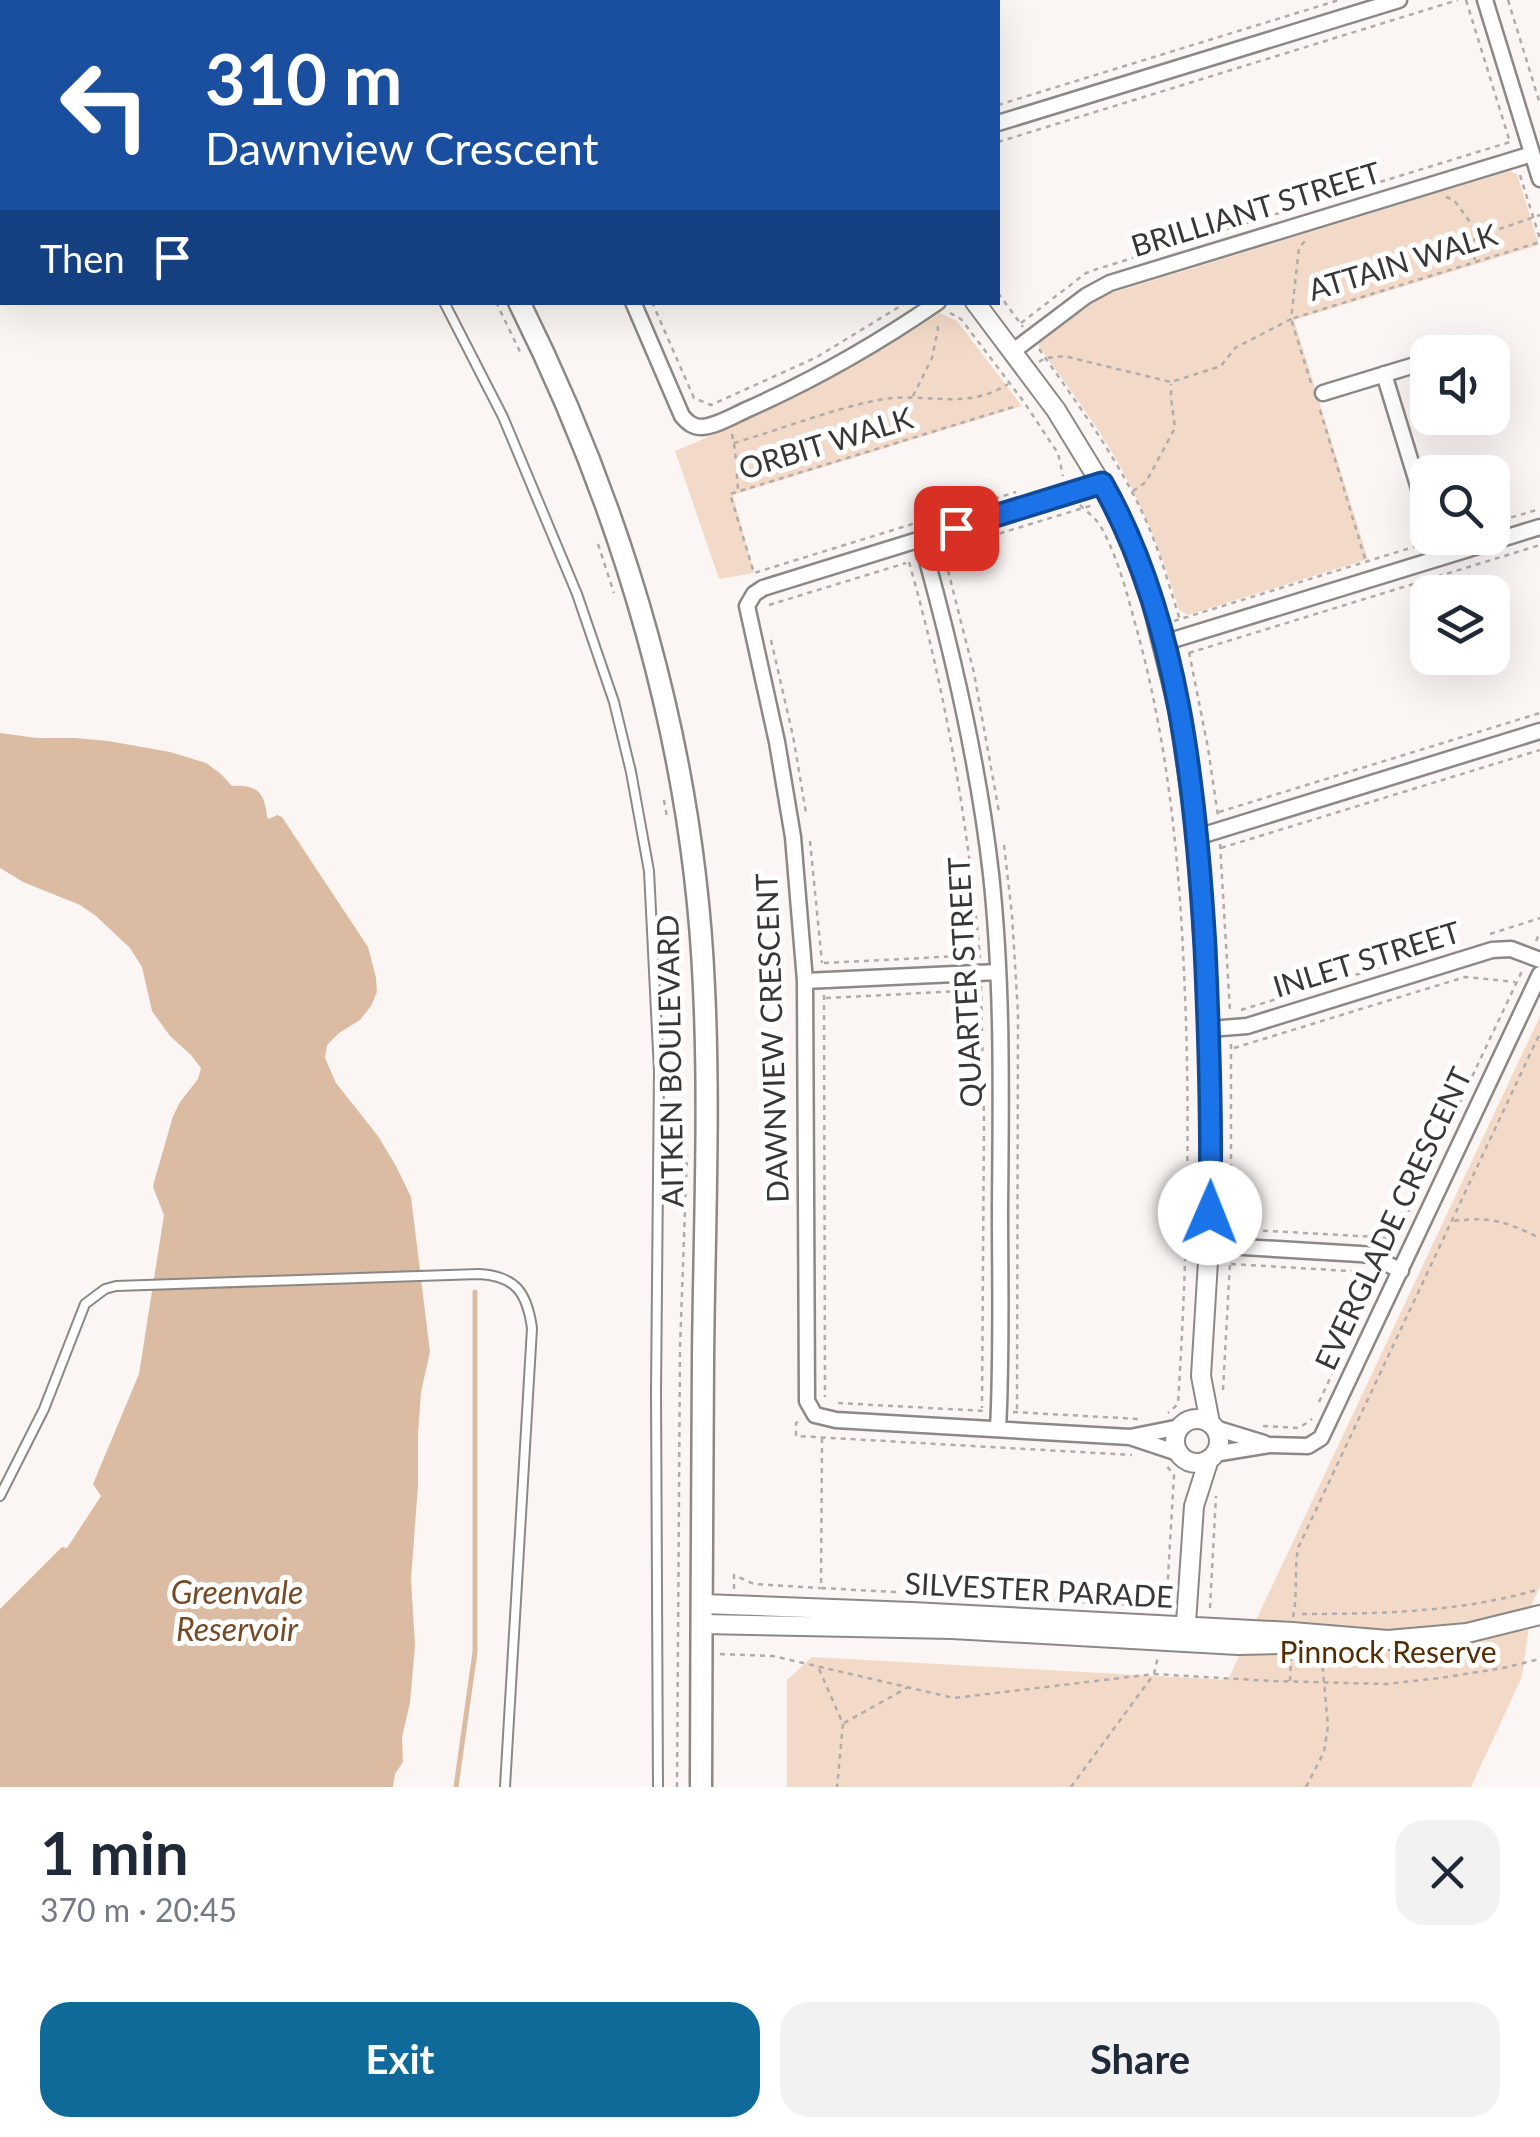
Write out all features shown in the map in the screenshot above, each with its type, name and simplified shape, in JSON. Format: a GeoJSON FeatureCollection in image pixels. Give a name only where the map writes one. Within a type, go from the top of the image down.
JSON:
{"type":"FeatureCollection","features":[{"type":"Feature","properties":{"kind":"main road","name":"AITKEN BOULEVARD"},"geometry":{"type":"LineString","coordinates":[[520,305],[582,439],[645,625],[684,805],[698,916],[704,988],[706,1132],[701,1787]]}},
{"type":"Feature","properties":{"kind":"street"},"geometry":{"type":"LineString","coordinates":[[1000,122],[1398,0]]}},
{"type":"Feature","properties":{"kind":"street"},"geometry":{"type":"LineString","coordinates":[[1485,0],[1540,179]]}},
{"type":"Feature","properties":{"kind":"street","name":"BRILLIANT STREET"},"geometry":{"type":"LineString","coordinates":[[1012,352],[1104,286],[1532,154]]}},
{"type":"Feature","properties":{"kind":"street"},"geometry":{"type":"LineString","coordinates":[[633,305],[684,420],[702,427],[838,365],[937,308]]}},
{"type":"Feature","properties":{"kind":"street"},"geometry":{"type":"LineString","coordinates":[[977,305],[1056,410],[1107,491],[1139,562],[1161,634],[1185,745],[1197,837],[1209,1029],[1209,1245],[1202,1376],[1219,1441],[1194,1506],[1186,1635]]}},
{"type":"Feature","properties":{"kind":"street"},"geometry":{"type":"LineString","coordinates":[[1318,395],[1410,366]]}},
{"type":"Feature","properties":{"kind":"street"},"geometry":{"type":"LineString","coordinates":[[1384,374],[1410,459]]}},
{"type":"Feature","properties":{"kind":"street"},"geometry":{"type":"LineString","coordinates":[[764,588],[1071,494],[1107,491]]}},
{"type":"Feature","properties":{"kind":"street"},"geometry":{"type":"LineString","coordinates":[[1161,634],[1540,527]]}},
{"type":"Feature","properties":{"kind":"street","name":"QUARTER STREET"},"geometry":{"type":"LineString","coordinates":[[920,539],[949,640],[968,729],[990,870],[1002,1084],[998,1429]]}},
{"type":"Feature","properties":{"kind":"street","name":"DAWNVIEW CRESCENT"},"geometry":{"type":"LineString","coordinates":[[764,588],[750,600],[748,616],[768,697],[787,803],[805,981],[808,1406],[826,1420],[1174,1440]]}},
{"type":"Feature","properties":{"kind":"street"},"geometry":{"type":"LineString","coordinates":[[1197,837],[1540,731]]}},
{"type":"Feature","properties":{"kind":"street","name":"INLET STREET"},"geometry":{"type":"LineString","coordinates":[[1209,1029],[1247,1026],[1492,950],[1511,949],[1535,958]]}},
{"type":"Feature","properties":{"kind":"street"},"geometry":{"type":"LineString","coordinates":[[805,981],[998,972]]}},
{"type":"Feature","properties":{"kind":"street","name":"EVERGLADE CRESCENT"},"geometry":{"type":"LineString","coordinates":[[1212,1456],[1269,1444],[1308,1446],[1321,1438],[1540,974]]}},
{"type":"Feature","properties":{"kind":"street"},"geometry":{"type":"LineString","coordinates":[[1209,1245],[1360,1254],[1401,1271]]}},
{"type":"Feature","properties":{"kind":"street"},"geometry":{"type":"LineString","coordinates":[[1194,1506],[1174,1440],[1202,1376]]}},
{"type":"Feature","properties":{"kind":"street"},"geometry":{"type":"LineString","coordinates":[[1174,1440],[1198,1418],[1213,1426]]}},
{"type":"Feature","properties":{"kind":"street","name":"EVERGLADE CRESCENT"},"geometry":{"type":"LineString","coordinates":[[1213,1426],[1269,1444]]}},
{"type":"Feature","properties":{"kind":"street"},"geometry":{"type":"LineString","coordinates":[[1174,1440],[1196,1462],[1212,1456]]}},
{"type":"Feature","properties":{"kind":"street","name":"SILVESTER PARADE"},"geometry":{"type":"LineString","coordinates":[[703,1614],[952,1629],[1186,1635],[1292,1630],[1372,1639]]}},
{"type":"Feature","properties":{"kind":"street","name":"SILVESTER PARADE"},"geometry":{"type":"LineString","coordinates":[[1292,1630],[1320,1643],[1403,1639],[1467,1633],[1540,1615]]}},
{"type":"Feature","properties":{"kind":"lane"},"geometry":{"type":"LineString","coordinates":[[446,305],[502,417],[577,594],[614,702],[648,870],[659,1071],[658,1787]]}},
{"type":"Feature","properties":{"kind":"lane"},"geometry":{"type":"LineString","coordinates":[[0,1496],[44,1410],[85,1304],[105,1289],[479,1274],[504,1278],[525,1298],[532,1328],[505,1787]]}},
{"type":"Feature","properties":{"kind":"path"},"geometry":{"type":"LineString","coordinates":[[1000,105],[1340,0]]}},
{"type":"Feature","properties":{"kind":"path"},"geometry":{"type":"LineString","coordinates":[[1000,141],[1458,0]]}},
{"type":"Feature","properties":{"kind":"path"},"geometry":{"type":"LineString","coordinates":[[1466,0],[1540,242]]}},
{"type":"Feature","properties":{"kind":"path"},"geometry":{"type":"LineString","coordinates":[[1508,0],[1540,104]]}},
{"type":"Feature","properties":{"kind":"path"},"geometry":{"type":"LineString","coordinates":[[1444,198],[1454,200],[1478,234]]}},
{"type":"Feature","properties":{"kind":"path"},"geometry":{"type":"LineString","coordinates":[[1478,234],[1540,216]]}},
{"type":"Feature","properties":{"kind":"path"},"geometry":{"type":"LineString","coordinates":[[1475,262],[1471,246],[1478,234]]}},
{"type":"Feature","properties":{"kind":"path"},"geometry":{"type":"LineString","coordinates":[[1045,358],[1064,356],[1171,382],[1221,366],[1235,348],[1291,318],[1299,248],[1308,239]]}},
{"type":"Feature","properties":{"kind":"path","name":"ATTAIN WALK"},"geometry":{"type":"LineString","coordinates":[[1366,562],[1318,395],[1291,318],[1540,242]]}},
{"type":"Feature","properties":{"kind":"path"},"geometry":{"type":"LineString","coordinates":[[653,305],[694,398],[711,405],[817,356],[903,305]]}},
{"type":"Feature","properties":{"kind":"path"},"geometry":{"type":"LineString","coordinates":[[913,397],[932,358],[938,329],[937,308],[961,318],[1058,453],[1071,494],[1101,527],[1137,632],[1162,740],[1175,824],[1187,1042],[1187,1255],[1178,1404],[1161,1420],[1174,1440],[1159,1456],[1174,1474],[1164,1607]]}},
{"type":"Feature","properties":{"kind":"path"},"geometry":{"type":"LineString","coordinates":[[734,444],[888,398],[968,400],[992,393],[1010,382]]}},
{"type":"Feature","properties":{"kind":"path"},"geometry":{"type":"LineString","coordinates":[[1082,508],[1107,491],[1143,486],[1176,424],[1171,382]]}},
{"type":"Feature","properties":{"kind":"path","name":"ORBIT WALK"},"geometry":{"type":"LineString","coordinates":[[754,573],[730,494],[1013,407]]}},
{"type":"Feature","properties":{"kind":"path"},"geometry":{"type":"LineString","coordinates":[[726,419],[734,444],[738,492]]}},
{"type":"Feature","properties":{"kind":"path"},"geometry":{"type":"LineString","coordinates":[[1510,517],[1540,508]]}},
{"type":"Feature","properties":{"kind":"path"},"geometry":{"type":"LineString","coordinates":[[1189,654],[1540,545]]}},
{"type":"Feature","properties":{"kind":"path"},"geometry":{"type":"LineString","coordinates":[[1137,632],[1161,634],[1410,547]]}},
{"type":"Feature","properties":{"kind":"path"},"geometry":{"type":"LineString","coordinates":[[764,588],[769,605],[765,614]]}},
{"type":"Feature","properties":{"kind":"path"},"geometry":{"type":"LineString","coordinates":[[769,630],[808,826]]}},
{"type":"Feature","properties":{"kind":"path"},"geometry":{"type":"LineString","coordinates":[[1217,813],[1540,713]]}},
{"type":"Feature","properties":{"kind":"path"},"geometry":{"type":"LineString","coordinates":[[1220,848],[1540,750]]}},
{"type":"Feature","properties":{"kind":"path"},"geometry":{"type":"LineString","coordinates":[[810,843],[822,963],[980,955]]}},
{"type":"Feature","properties":{"kind":"path"},"geometry":{"type":"LineString","coordinates":[[1485,935],[1540,918]]}},
{"type":"Feature","properties":{"kind":"path"},"geometry":{"type":"LineString","coordinates":[[1318,1404],[1516,982],[1535,958],[1540,932]]}},
{"type":"Feature","properties":{"kind":"path"},"geometry":{"type":"LineString","coordinates":[[1230,1013],[1412,957]]}},
{"type":"Feature","properties":{"kind":"path"},"geometry":{"type":"LineString","coordinates":[[1231,1049],[1465,978],[1516,982]]}},
{"type":"Feature","properties":{"kind":"path"},"geometry":{"type":"LineString","coordinates":[[824,980],[825,1402],[1143,1419]]}},
{"type":"Feature","properties":{"kind":"path"},"geometry":{"type":"LineString","coordinates":[[824,998],[982,990]]}},
{"type":"Feature","properties":{"kind":"path"},"geometry":{"type":"LineString","coordinates":[[1290,1681],[1298,1548],[1540,1033]]}},
{"type":"Feature","properties":{"kind":"path"},"geometry":{"type":"LineString","coordinates":[[1452,1221],[1500,1220],[1540,1238]]}},
{"type":"Feature","properties":{"kind":"path"},"geometry":{"type":"LineString","coordinates":[[1232,1228],[1396,1238]]}},
{"type":"Feature","properties":{"kind":"path"},"geometry":{"type":"LineString","coordinates":[[1230,1264],[1366,1272],[1374,1285]]}},
{"type":"Feature","properties":{"kind":"path"},"geometry":{"type":"LineString","coordinates":[[1252,1425],[1298,1428],[1310,1421]]}},
{"type":"Feature","properties":{"kind":"path"},"geometry":{"type":"LineString","coordinates":[[822,1438],[821,1588],[1144,1606]]}},
{"type":"Feature","properties":{"kind":"path"},"geometry":{"type":"LineString","coordinates":[[1292,1630],[1364,1614],[1434,1610],[1540,1589]]}},
{"type":"Feature","properties":{"kind":"path"},"geometry":{"type":"LineString","coordinates":[[1306,1787],[1324,1752],[1328,1726],[1320,1643]]}},
{"type":"Feature","properties":{"kind":"path"},"geometry":{"type":"LineString","coordinates":[[702,1652],[773,1656],[954,1698],[1154,1674],[1386,1684],[1540,1659]]}},
{"type":"Feature","properties":{"kind":"path"},"geometry":{"type":"LineString","coordinates":[[818,1666],[843,1724],[837,1787]]}},
{"type":"Feature","properties":{"kind":"path"},"geometry":{"type":"LineString","coordinates":[[1071,1787],[1154,1674]]}},
{"type":"Feature","properties":{"kind":"path"},"geometry":{"type":"LineString","coordinates":[[843,1724],[908,1687]]}},
{"type":"Feature","properties":{"kind":"green space"},"geometry":{"type":"Polygon","coordinates":[[[1510,171],[1517,174],[1539,245],[1294,320],[1368,559],[1188,615],[1179,610],[1151,530],[1124,473],[1039,343],[1109,294],[1510,171]]]}},
{"type":"Feature","properties":{"kind":"green space"},"geometry":{"type":"Polygon","coordinates":[[[940,313],[957,321],[1022,406],[733,495],[754,573],[719,579],[675,451],[810,388],[940,313]]]}},
{"type":"Feature","properties":{"kind":"green space","name":"Pinnock Reserve"},"geometry":{"type":"Polygon","coordinates":[[[1540,1016],[1540,1586],[1532,1604],[1522,1677],[1471,1787],[787,1787],[787,1680],[812,1657],[1228,1680],[1540,1016]]]}},
{"type":"Feature","properties":{"kind":"water","name":"Greenvale Reservoir"},"geometry":{"type":"Polygon","coordinates":[[[0,733],[108,741],[170,752],[206,763],[232,786],[254,789],[262,796],[269,819],[282,817],[368,947],[377,992],[360,1020],[327,1045],[325,1058],[336,1083],[378,1136],[411,1197],[430,1352],[421,1392],[418,1434],[411,1579],[415,1645],[410,1703],[402,1737],[403,1762],[393,1787],[0,1787],[0,1609],[62,1547],[67,1548],[101,1496],[93,1484],[139,1374],[164,1215],[154,1182],[173,1116],[201,1068],[152,1011],[142,967],[130,948],[80,905],[23,882],[0,868],[0,733]]]}},
{"type":"Feature","properties":{"kind":"waterway"},"geometry":{"type":"LineString","coordinates":[[456,1787],[475,1652],[475,1292]]}},
{"type":"Feature","properties":{"kind":"route"},"geometry":{"type":"LineString","coordinates":[[956,528],[1102,483],[1139,562],[1178,708],[1197,837],[1209,1029],[1210,1213]]}}]}
